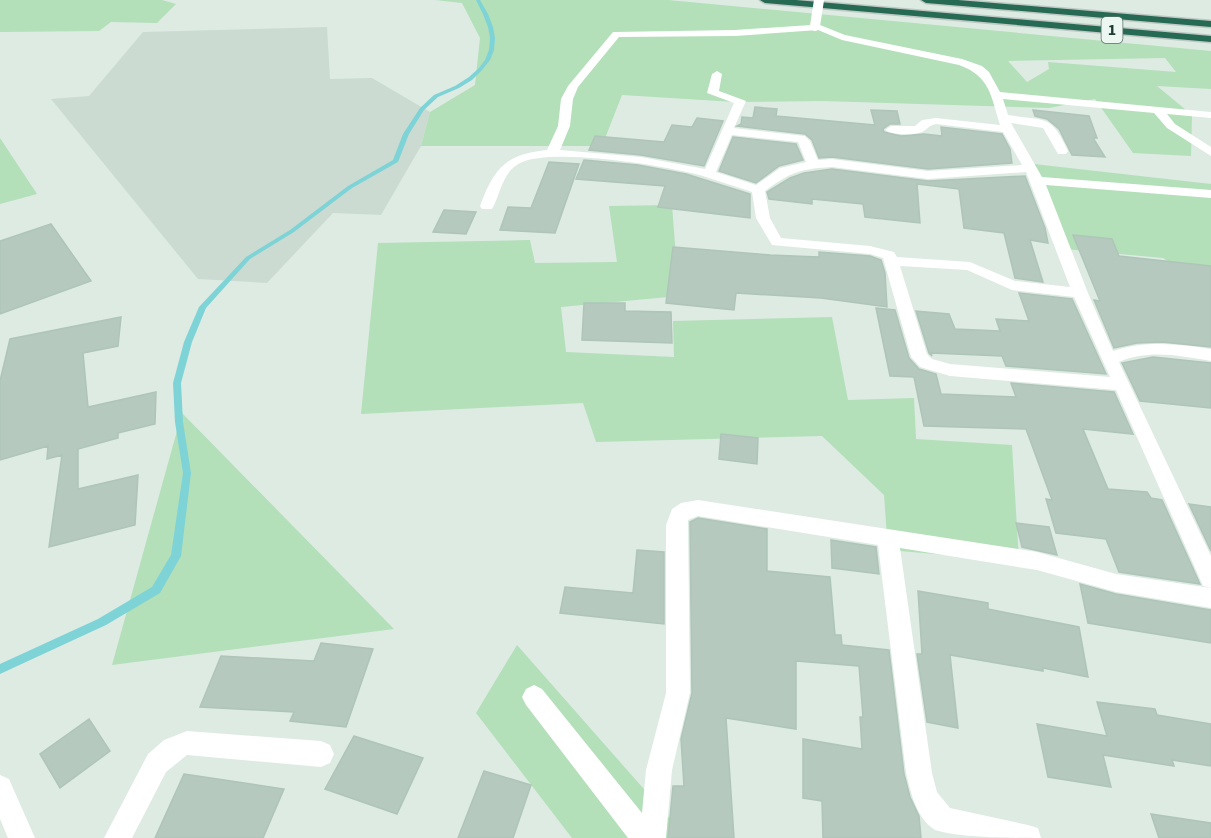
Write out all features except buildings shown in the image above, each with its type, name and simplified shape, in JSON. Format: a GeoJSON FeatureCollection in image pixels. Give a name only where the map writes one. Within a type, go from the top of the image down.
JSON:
{"type":"FeatureCollection","features":[{"type":"Feature","properties":{"kind":"highway"},"geometry":{"type":"LineString","coordinates":[[765,0],[1014,21],[1211,41]]}},
{"type":"Feature","properties":{"kind":"highway","name":"1"},"geometry":{"type":"LineString","coordinates":[[836,0],[1211,32]]}},
{"type":"Feature","properties":{"kind":"highway","name":"1"},"geometry":{"type":"LineString","coordinates":[[926,0],[1211,23]]}},
{"type":"Feature","properties":{"kind":"highway","name":"1"},"geometry":{"type":"LineString","coordinates":[[943,0],[1211,23]]}},
{"type":"Feature","properties":{"kind":"highway"},"geometry":{"type":"LineString","coordinates":[[1080,11],[1114,8],[1211,14]]}},
{"type":"Feature","properties":{"kind":"street"},"geometry":{"type":"LineString","coordinates":[[816,27],[819,0]]}},
{"type":"Feature","properties":{"kind":"street"},"geometry":{"type":"LineString","coordinates":[[552,154],[564,126],[567,99],[573,86],[616,34],[735,33],[816,27],[842,37],[943,58],[978,68],[985,74],[996,94],[1005,124],[1038,181],[1080,293],[1109,360],[1209,566]]}},
{"type":"Feature","properties":{"kind":"street"},"geometry":{"type":"LineString","coordinates":[[709,174],[740,101],[713,93],[717,74]]}},
{"type":"Feature","properties":{"kind":"street"},"geometry":{"type":"LineString","coordinates":[[996,94],[1211,115]]}},
{"type":"Feature","properties":{"kind":"street"},"geometry":{"type":"LineString","coordinates":[[1157,110],[1171,126],[1211,153]]}},
{"type":"Feature","properties":{"kind":"street"},"geometry":{"type":"LineString","coordinates":[[891,130],[918,130],[926,122],[936,121],[1047,125],[1052,129],[1062,151]]}},
{"type":"Feature","properties":{"kind":"street"},"geometry":{"type":"LineString","coordinates":[[729,131],[801,139],[804,141],[813,164]]}},
{"type":"Feature","properties":{"kind":"street"},"geometry":{"type":"LineString","coordinates":[[487,206],[495,184],[510,165],[523,157],[552,154],[617,159],[709,174],[758,190]]}},
{"type":"Feature","properties":{"kind":"street"},"geometry":{"type":"LineString","coordinates":[[758,190],[784,171],[813,164],[832,163],[928,175],[1029,168]]}},
{"type":"Feature","properties":{"kind":"street"},"geometry":{"type":"LineString","coordinates":[[1038,181],[1211,194]]}},
{"type":"Feature","properties":{"kind":"street"},"geometry":{"type":"LineString","coordinates":[[758,190],[759,209],[764,223],[777,242],[880,251],[889,255],[919,357],[926,363],[950,370],[1122,384]]}},
{"type":"Feature","properties":{"kind":"street"},"geometry":{"type":"LineString","coordinates":[[892,261],[970,266],[1012,285],[1080,293]]}},
{"type":"Feature","properties":{"kind":"street"},"geometry":{"type":"LineString","coordinates":[[1109,360],[1120,354],[1160,348],[1211,355]]}},
{"type":"Feature","properties":{"kind":"street"},"geometry":{"type":"LineString","coordinates":[[653,838],[659,770],[678,693],[676,525],[679,515],[688,509],[698,508],[1037,561],[1116,583],[1211,598]]}},
{"type":"Feature","properties":{"kind":"street"},"geometry":{"type":"LineString","coordinates":[[888,539],[919,773],[926,799],[943,820],[1028,838]]}},
{"type":"Feature","properties":{"kind":"street"},"geometry":{"type":"LineString","coordinates":[[534,697],[645,838]]}},
{"type":"Feature","properties":{"kind":"street"},"geometry":{"type":"LineString","coordinates":[[117,838],[157,763],[172,749],[188,743],[321,754]]}},
{"type":"Feature","properties":{"kind":"street"},"geometry":{"type":"LineString","coordinates":[[0,788],[22,838]]}},
{"type":"Feature","properties":{"kind":"shaded area"},"geometry":{"type":"Polygon","coordinates":[[[327,27],[330,79],[372,78],[430,112],[421,146],[381,215],[333,213],[267,283],[198,279],[51,99],[89,96],[143,32],[327,27]]]}},
{"type":"Feature","properties":{"kind":"green space"},"geometry":{"type":"Polygon","coordinates":[[[0,0],[162,0],[176,4],[157,23],[111,22],[99,31],[0,32],[0,0]]]}},
{"type":"Feature","properties":{"kind":"green space"},"geometry":{"type":"Polygon","coordinates":[[[435,0],[668,0],[1211,51],[1211,89],[1157,86],[1192,115],[1191,156],[1133,153],[1095,99],[1049,108],[822,101],[735,102],[622,95],[602,146],[421,146],[430,112],[475,85],[480,38],[462,3],[435,0]],[[1165,58],[1008,61],[1027,82],[1049,69],[1048,62],[1176,72],[1165,58]]]}},
{"type":"Feature","properties":{"kind":"green space"},"geometry":{"type":"Polygon","coordinates":[[[0,138],[37,194],[0,204],[0,138]]]}},
{"type":"Feature","properties":{"kind":"green space"},"geometry":{"type":"Polygon","coordinates":[[[1034,164],[1211,184],[1211,290],[1163,258],[1065,249],[1034,164]]]}},
{"type":"Feature","properties":{"kind":"green space"},"geometry":{"type":"Polygon","coordinates":[[[672,205],[679,296],[561,307],[566,352],[674,357],[673,321],[832,317],[848,400],[914,398],[916,439],[1012,445],[1019,561],[888,550],[884,495],[822,436],[596,442],[583,403],[361,414],[378,243],[530,240],[535,263],[617,262],[609,206],[672,205]]]}},
{"type":"Feature","properties":{"kind":"green space"},"geometry":{"type":"Polygon","coordinates":[[[182,413],[394,629],[112,665],[182,413]]]}},
{"type":"Feature","properties":{"kind":"green space"},"geometry":{"type":"Polygon","coordinates":[[[517,645],[687,838],[572,838],[476,713],[517,645]]]}},
{"type":"Feature","properties":{"kind":"waterway"},"geometry":{"type":"LineString","coordinates":[[0,669],[102,622],[156,590],[176,556],[187,473],[179,422],[177,383],[188,342],[203,307],[248,258],[292,231],[350,187],[396,161],[406,134],[422,109],[436,96],[457,87],[481,69],[492,50],[492,38],[486,14],[478,0]]}}]}
